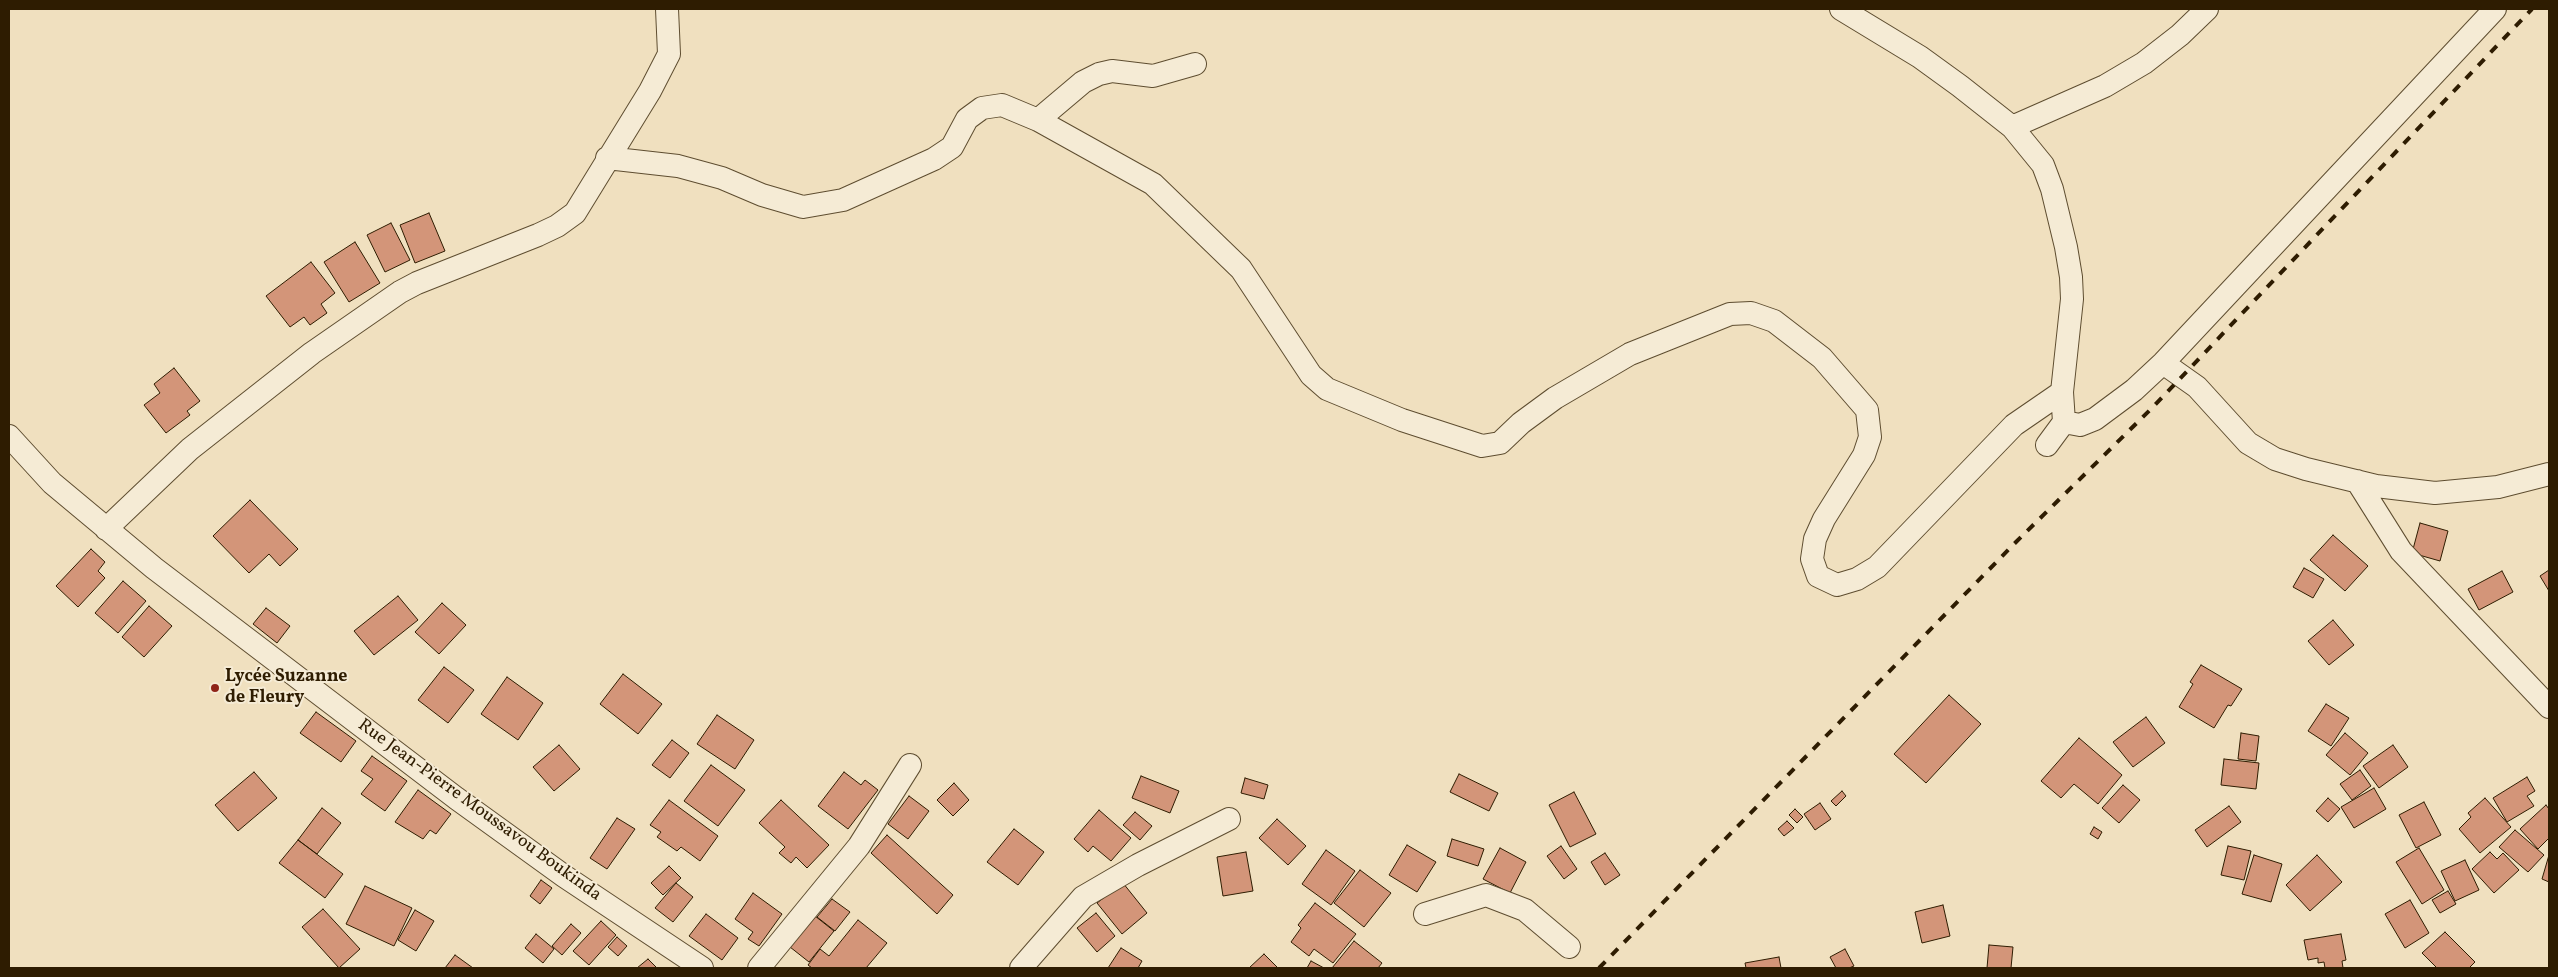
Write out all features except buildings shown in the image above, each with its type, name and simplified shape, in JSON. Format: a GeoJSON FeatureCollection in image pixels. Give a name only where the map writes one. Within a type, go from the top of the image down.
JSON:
{"type":"FeatureCollection","features":[{"type":"Feature","properties":{"kind":"street"},"geometry":{"type":"LineString","coordinates":[[106,529],[190,448],[312,353],[400,292],[417,283],[538,235],[557,226],[575,213],[586,199],[607,158],[650,91],[669,54],[667,9]]}},
{"type":"Feature","properties":{"kind":"street"},"geometry":{"type":"LineString","coordinates":[[1841,9],[1920,57],[2012,127],[2043,165],[2052,189],[2066,247],[2071,277],[2072,299],[2062,392],[2064,422],[2047,445]]}},
{"type":"Feature","properties":{"kind":"street"},"geometry":{"type":"LineString","coordinates":[[2012,127],[2105,86],[2144,63],[2180,35],[2207,9]]}},
{"type":"Feature","properties":{"kind":"street"},"geometry":{"type":"LineString","coordinates":[[2064,422],[2080,425],[2095,419],[2134,390],[2163,363],[2494,9]]}},
{"type":"Feature","properties":{"kind":"street"},"geometry":{"type":"LineString","coordinates":[[1038,120],[1083,82],[1099,74],[1112,71],[1153,76],[1195,64]]}},
{"type":"Feature","properties":{"kind":"street"},"geometry":{"type":"LineString","coordinates":[[607,158],[678,166],[722,178],[762,195],[803,207],[842,200],[934,159],[952,147],[967,119],[982,108],[1002,105],[1038,120],[1153,184],[1241,269],[1311,375],[1327,389],[1402,420],[1482,446],[1500,443],[1555,398],[1630,354],[1730,314],[1751,313],[1774,321],[1822,358],[1867,410],[1870,437],[1864,455],[1824,519],[1815,539],[1812,559],[1818,576],[1837,585],[1857,579],[1877,567],[2014,425],[2062,392]]}},
{"type":"Feature","properties":{"kind":"street"},"geometry":{"type":"LineString","coordinates":[[2163,363],[2197,387],[2248,443],[2275,459],[2306,469],[2357,481],[2435,493],[2498,487],[2549,474]]}},
{"type":"Feature","properties":{"kind":"street","name":"Rue Jean-Pierre Moussavou Boukinda"},"geometry":{"type":"LineString","coordinates":[[9,436],[52,483],[106,529],[456,798],[564,876],[702,968]]}},
{"type":"Feature","properties":{"kind":"street"},"geometry":{"type":"LineString","coordinates":[[2357,481],[2401,551],[2549,707]]}},
{"type":"Feature","properties":{"kind":"street"},"geometry":{"type":"LineString","coordinates":[[759,968],[859,846],[910,765]]}},
{"type":"Feature","properties":{"kind":"street"},"geometry":{"type":"LineString","coordinates":[[1021,968],[1083,897],[1138,865],[1229,819]]}},
{"type":"Feature","properties":{"kind":"street"},"geometry":{"type":"LineString","coordinates":[[1425,914],[1486,895],[1525,910],[1568,947]]}},
{"type":"Feature","properties":{"kind":"railway"},"geometry":{"type":"LineString","coordinates":[[1599,968],[2016,542],[2153,407],[2532,9]]}},
{"type":"Feature","properties":{"kind":"place","name":"Lycée Suzanne de Fleury"},"geometry":{"type":"Point","coordinates":[215,688]}}]}
